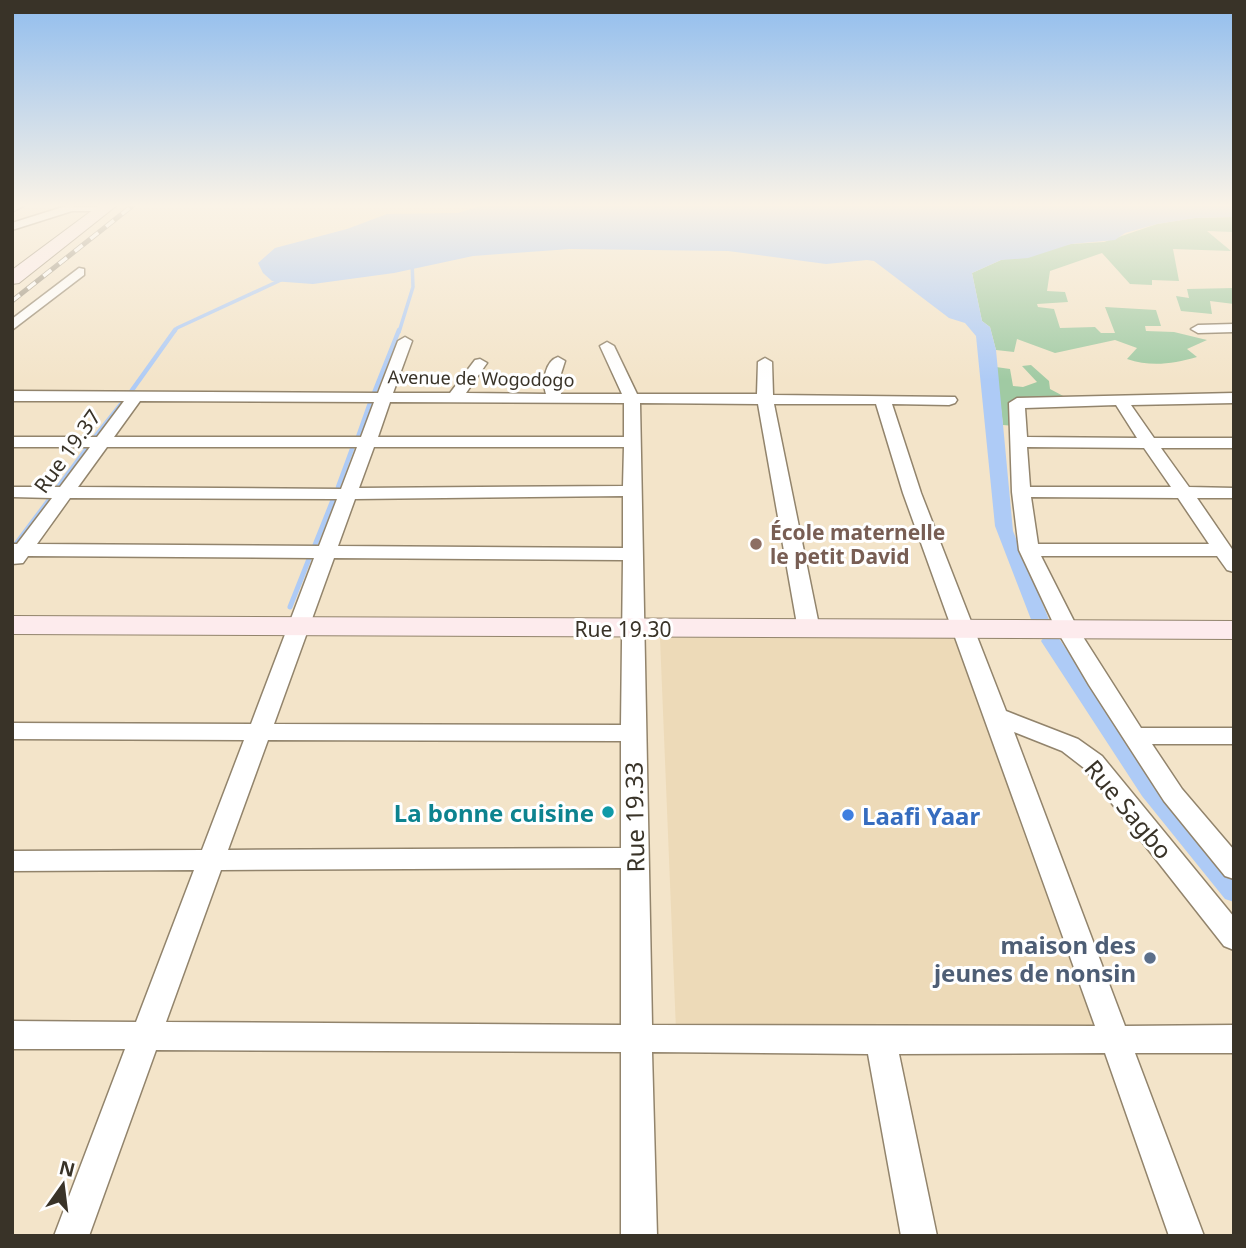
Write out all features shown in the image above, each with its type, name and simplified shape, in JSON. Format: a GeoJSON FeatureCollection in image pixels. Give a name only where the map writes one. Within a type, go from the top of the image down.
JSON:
{"type":"FeatureCollection","features":[{"type":"Feature","properties":{"kind":"street"},"geometry":{"type":"LineString","coordinates":[[12,279],[30,264]]}},
{"type":"Feature","properties":{"kind":"street"},"geometry":{"type":"LineString","coordinates":[[12,326],[79,272]]}},
{"type":"Feature","properties":{"kind":"street"},"geometry":{"type":"LineString","coordinates":[[1198,329],[1234,328]]}},
{"type":"Feature","properties":{"kind":"street"},"geometry":{"type":"LineString","coordinates":[[71,1236],[257,731],[405,341]]}},
{"type":"Feature","properties":{"kind":"street"},"geometry":{"type":"LineString","coordinates":[[607,346],[632,399]]}},
{"type":"Feature","properties":{"kind":"street"},"geometry":{"type":"LineString","coordinates":[[555,398],[550,383],[558,361]]}},
{"type":"Feature","properties":{"kind":"street"},"geometry":{"type":"LineString","coordinates":[[765,362],[765,399],[809,630]]}},
{"type":"Feature","properties":{"kind":"street"},"geometry":{"type":"LineString","coordinates":[[455,397],[480,363]]}},
{"type":"Feature","properties":{"kind":"street","name":"Avenue de Wogodogo"},"geometry":{"type":"LineString","coordinates":[[12,396],[949,400]]}},
{"type":"Feature","properties":{"kind":"street","name":"Rue 19.37"},"geometry":{"type":"LineString","coordinates":[[16,555],[134,398]]}},
{"type":"Feature","properties":{"kind":"street"},"geometry":{"type":"LineString","coordinates":[[1230,862],[1193,822],[1066,629],[1029,550],[1021,492],[1019,403],[1234,398]]}},
{"type":"Feature","properties":{"kind":"street","name":"Rue 19.33"},"geometry":{"type":"LineString","coordinates":[[632,399],[633,733],[638,1037],[636,1156],[639,1236]]}},
{"type":"Feature","properties":{"kind":"street"},"geometry":{"type":"LineString","coordinates":[[881,399],[912,493],[997,716],[1187,1236]]}},
{"type":"Feature","properties":{"kind":"street"},"geometry":{"type":"LineString","coordinates":[[1119,400],[1228,558]]}},
{"type":"Feature","properties":{"kind":"street"},"geometry":{"type":"LineString","coordinates":[[12,442],[632,442]]}},
{"type":"Feature","properties":{"kind":"street"},"geometry":{"type":"LineString","coordinates":[[1019,442],[1234,443]]}},
{"type":"Feature","properties":{"kind":"street"},"geometry":{"type":"LineString","coordinates":[[12,492],[347,494],[634,491]]}},
{"type":"Feature","properties":{"kind":"street"},"geometry":{"type":"LineString","coordinates":[[1021,492],[1234,493]]}},
{"type":"Feature","properties":{"kind":"street"},"geometry":{"type":"LineString","coordinates":[[1029,550],[1228,558]]}},
{"type":"Feature","properties":{"kind":"street"},"geometry":{"type":"LineString","coordinates":[[16,555],[325,552],[634,554]]}},
{"type":"Feature","properties":{"kind":"street","name":"Rue 19.30"},"geometry":{"type":"LineString","coordinates":[[12,625],[1234,630]]}},
{"type":"Feature","properties":{"kind":"street","name":"Rue Sagbo"},"geometry":{"type":"LineString","coordinates":[[997,716],[1070,745],[1093,762],[1234,938]]}},
{"type":"Feature","properties":{"kind":"street"},"geometry":{"type":"LineString","coordinates":[[12,731],[633,733]]}},
{"type":"Feature","properties":{"kind":"street"},"geometry":{"type":"LineString","coordinates":[[1135,736],[1234,736]]}},
{"type":"Feature","properties":{"kind":"street"},"geometry":{"type":"LineString","coordinates":[[12,861],[635,858]]}},
{"type":"Feature","properties":{"kind":"street"},"geometry":{"type":"LineString","coordinates":[[12,1035],[881,1040],[1234,1039]]}},
{"type":"Feature","properties":{"kind":"street"},"geometry":{"type":"LineString","coordinates":[[881,1040],[919,1236]]}},
{"type":"Feature","properties":{"kind":"shaded area","name":"Laafi Yaar"},"geometry":{"type":"Polygon","coordinates":[[[660,638],[963,638],[1108,1031],[676,1030],[660,638]]]}},
{"type":"Feature","properties":{"kind":"green space"},"geometry":{"type":"Polygon","coordinates":[[[992,264],[1070,264],[1050,271],[1047,291],[1065,292],[1068,302],[1037,304],[1038,307],[1054,309],[1060,328],[1095,327],[1101,333],[1115,333],[1105,307],[1156,310],[1161,326],[1145,326],[1146,331],[1174,332],[1207,340],[1187,349],[1197,357],[1162,364],[1127,359],[1137,348],[1115,340],[1055,353],[1017,339],[1014,352],[996,350],[990,327],[982,321],[972,273],[992,264]]]}},
{"type":"Feature","properties":{"kind":"green space"},"geometry":{"type":"Polygon","coordinates":[[[1112,264],[1176,264],[1179,281],[1152,280],[1152,285],[1130,284],[1112,264]]]}},
{"type":"Feature","properties":{"kind":"green space"},"geometry":{"type":"Polygon","coordinates":[[[1234,288],[1234,304],[1210,301],[1212,314],[1181,311],[1176,296],[1189,298],[1187,289],[1234,288]]]}},
{"type":"Feature","properties":{"kind":"green space"},"geometry":{"type":"Polygon","coordinates":[[[1031,365],[1049,381],[1050,389],[1067,398],[1014,400],[1015,426],[1003,425],[996,367],[1010,369],[1013,386],[1023,387],[1037,382],[1022,366],[1031,365]]]}},
{"type":"Feature","properties":{"kind":"water"},"geometry":{"type":"Polygon","coordinates":[[[259,264],[435,264],[394,273],[313,284],[272,281],[259,264]]]}},
{"type":"Feature","properties":{"kind":"water"},"geometry":{"type":"Polygon","coordinates":[[[878,264],[992,264],[972,273],[982,321],[990,327],[996,350],[1013,531],[1050,622],[1032,622],[995,526],[976,336],[965,323],[949,318],[878,264]]]}},
{"type":"Feature","properties":{"kind":"waterway"},"geometry":{"type":"LineString","coordinates":[[399,332],[413,287],[412,264]]}},
{"type":"Feature","properties":{"kind":"waterway"},"geometry":{"type":"LineString","coordinates":[[174,332],[177,328],[281,280]]}},
{"type":"Feature","properties":{"kind":"waterway"},"geometry":{"type":"LineString","coordinates":[[130,393],[175,330]]}},
{"type":"Feature","properties":{"kind":"waterway"},"geometry":{"type":"LineString","coordinates":[[374,393],[399,330]]}},
{"type":"Feature","properties":{"kind":"waterway"},"geometry":{"type":"LineString","coordinates":[[95,437],[122,403]]}},
{"type":"Feature","properties":{"kind":"waterway"},"geometry":{"type":"LineString","coordinates":[[358,437],[370,403]]}},
{"type":"Feature","properties":{"kind":"waterway"},"geometry":{"type":"LineString","coordinates":[[58,487],[87,448]]}},
{"type":"Feature","properties":{"kind":"waterway"},"geometry":{"type":"LineString","coordinates":[[338,487],[352,449]]}},
{"type":"Feature","properties":{"kind":"waterway"},"geometry":{"type":"LineString","coordinates":[[16,544],[49,500]]}},
{"type":"Feature","properties":{"kind":"waterway"},"geometry":{"type":"LineString","coordinates":[[315,545],[333,500]]}},
{"type":"Feature","properties":{"kind":"waterway"},"geometry":{"type":"LineString","coordinates":[[290,607],[309,559]]}},
{"type":"Feature","properties":{"kind":"waterway"},"geometry":{"type":"LineString","coordinates":[[1051,641],[1150,790],[1234,892]]}},
{"type":"Feature","properties":{"kind":"railway"},"geometry":{"type":"LineString","coordinates":[[12,301],[58,264]]}},
{"type":"Feature","properties":{"kind":"place","name":"École maternelle le petit David"},"geometry":{"type":"Point","coordinates":[756,544]}},
{"type":"Feature","properties":{"kind":"place","name":"La bonne cuisine"},"geometry":{"type":"Point","coordinates":[608,812]}},
{"type":"Feature","properties":{"kind":"place","name":"Laafi Yaar"},"geometry":{"type":"Point","coordinates":[848,815]}},
{"type":"Feature","properties":{"kind":"place","name":"maison des jeunes de nonsin"},"geometry":{"type":"Point","coordinates":[1150,958]}}]}
